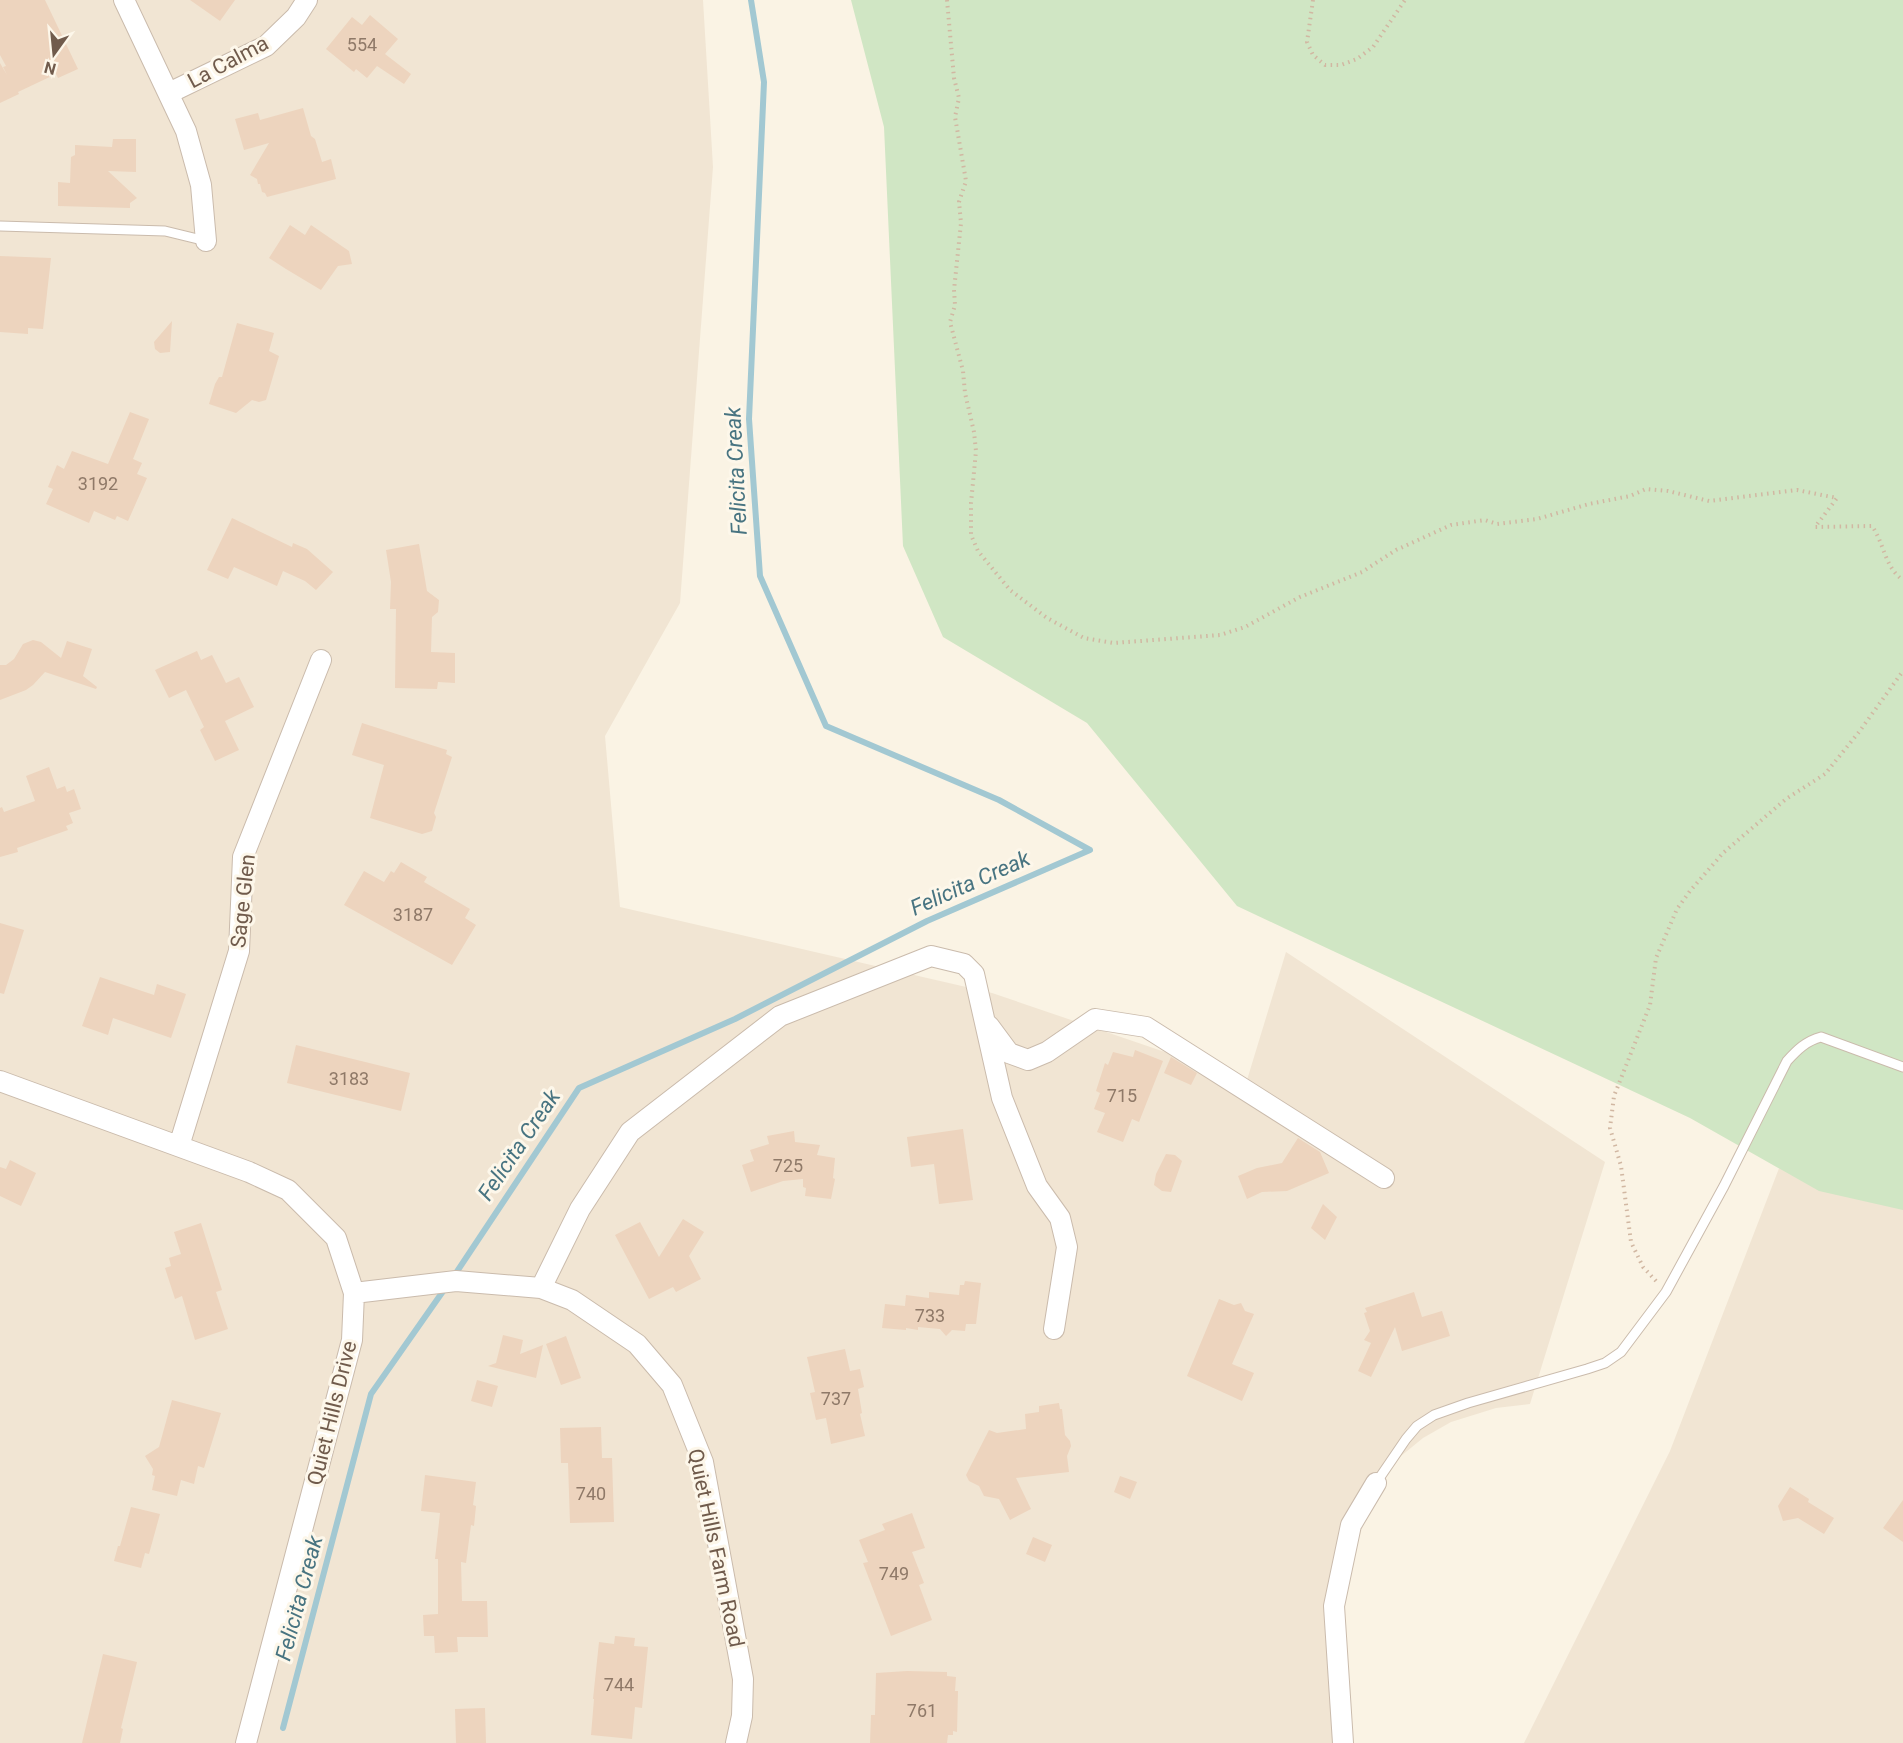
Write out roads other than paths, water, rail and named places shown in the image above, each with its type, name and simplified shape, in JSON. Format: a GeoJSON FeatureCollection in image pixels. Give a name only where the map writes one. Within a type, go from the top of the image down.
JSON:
{"type":"FeatureCollection","features":[{"type":"Feature","properties":{"kind":"street"},"geometry":{"type":"LineString","coordinates":[[124,0],[186,131],[201,184],[206,240]]}},
{"type":"Feature","properties":{"kind":"street","name":"La Calma"},"geometry":{"type":"LineString","coordinates":[[169,93],[266,46],[296,17],[307,0]]}},
{"type":"Feature","properties":{"kind":"street","name":"Sage Glen"},"geometry":{"type":"LineString","coordinates":[[179,1146],[239,951],[243,858],[321,660]]}},
{"type":"Feature","properties":{"kind":"street"},"geometry":{"type":"LineString","coordinates":[[541,1288],[580,1209],[630,1132],[780,1016],[931,956],[964,964],[974,974],[1002,1098],[1038,1186],[1060,1218],[1067,1247],[1054,1329]]}},
{"type":"Feature","properties":{"kind":"street"},"geometry":{"type":"LineString","coordinates":[[985,1022],[1010,1053],[1028,1060],[1047,1052],[1095,1019],[1146,1027],[1384,1178]]}},
{"type":"Feature","properties":{"kind":"street","name":"Quiet Hills Drive"},"geometry":{"type":"LineString","coordinates":[[0,1081],[249,1172],[288,1190],[336,1238],[354,1293],[352,1340],[246,1743]]}},
{"type":"Feature","properties":{"kind":"street","name":"Quiet Hills Farm Road"},"geometry":{"type":"LineString","coordinates":[[354,1293],[456,1281],[541,1288],[572,1300],[637,1344],[672,1384],[703,1462],[742,1679],[742,1716],[736,1743]]}},
{"type":"Feature","properties":{"kind":"street"},"geometry":{"type":"LineString","coordinates":[[1343,1743],[1334,1606],[1351,1525],[1376,1483]]}},
{"type":"Feature","properties":{"kind":"lane"},"geometry":{"type":"LineString","coordinates":[[0,226],[165,231],[206,240]]}},
{"type":"Feature","properties":{"kind":"lane"},"geometry":{"type":"LineString","coordinates":[[1376,1483],[1417,1426],[1434,1415],[1587,1369],[1621,1352],[1666,1292],[1729,1177],[1787,1061],[1797,1050],[1811,1040],[1821,1037],[1903,1067]]}},
{"type":"Feature","properties":{"kind":"waterway","name":"Felicita Creak"},"geometry":{"type":"LineString","coordinates":[[454,1276],[579,1088],[735,1019],[927,921],[1090,850],[999,800],[826,726],[760,576],[749,419],[764,82],[751,0]]}},
{"type":"Feature","properties":{"kind":"waterway","name":"Felicita Creak"},"geometry":{"type":"LineString","coordinates":[[283,1728],[371,1394],[446,1287]]}}]}
